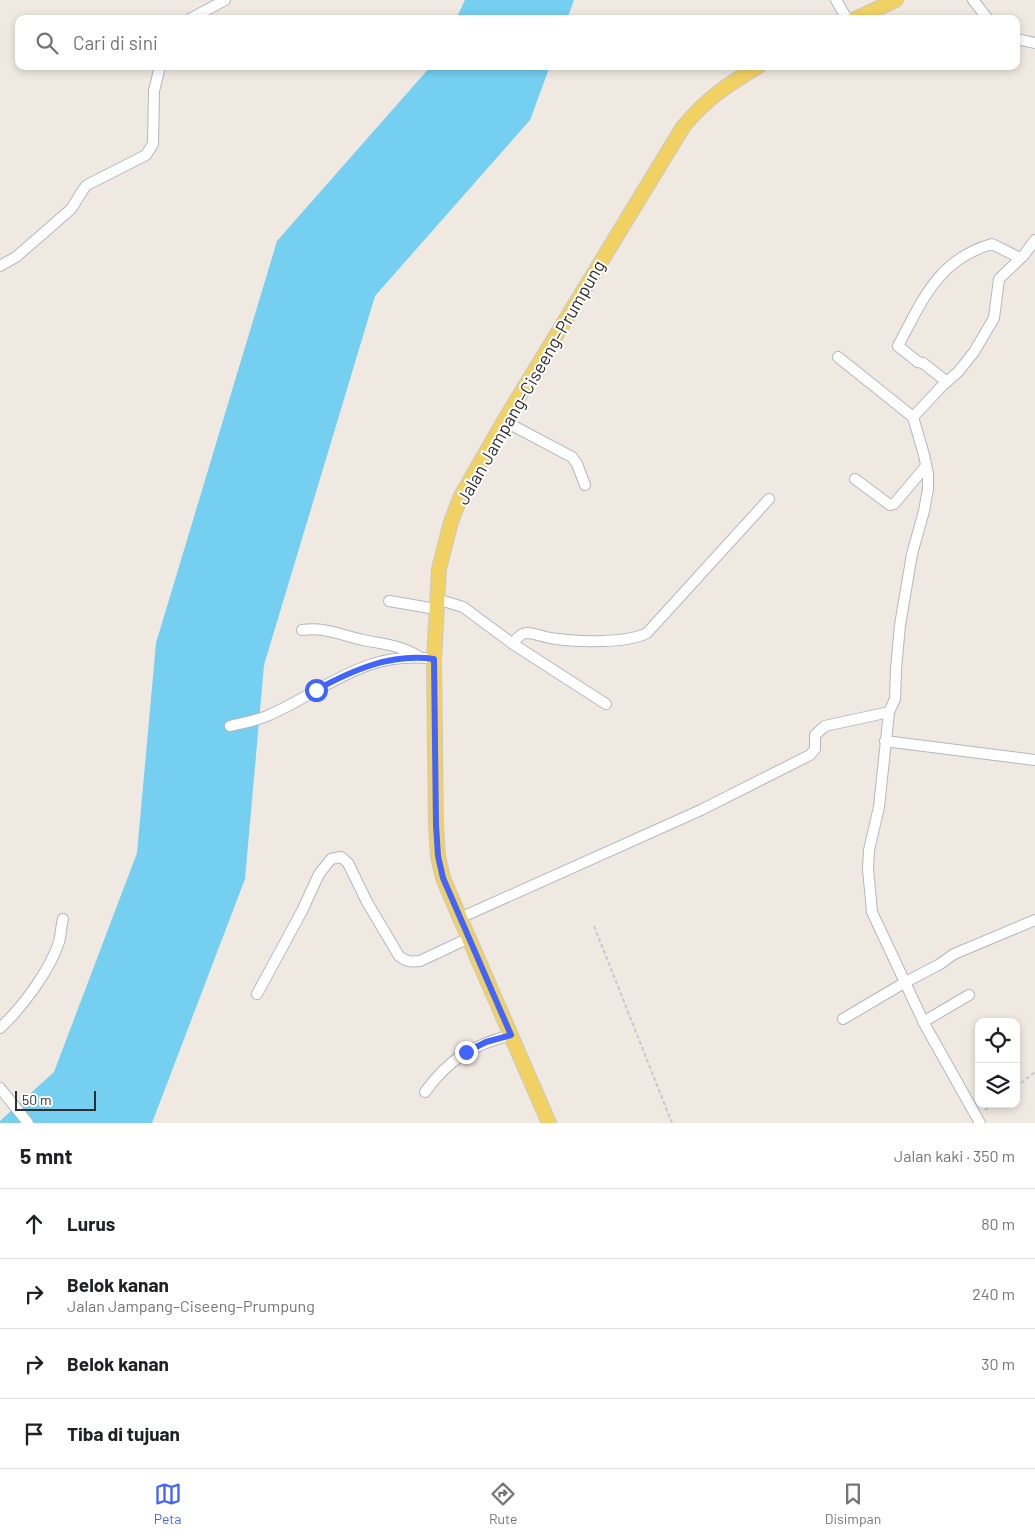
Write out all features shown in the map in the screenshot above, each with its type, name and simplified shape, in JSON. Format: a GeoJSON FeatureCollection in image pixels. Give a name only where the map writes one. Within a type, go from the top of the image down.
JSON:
{"type":"FeatureCollection","features":[{"type":"Feature","properties":{"kind":"main road"},"geometry":{"type":"LineString","coordinates":[[864,15],[896,0]]}},
{"type":"Feature","properties":{"kind":"main road","name":"Jalan Jampang–Ciseeng–Prumpung"},"geometry":{"type":"LineString","coordinates":[[549,1123],[443,878],[438,856],[434,659],[439,569],[444,543],[461,496],[504,421],[683,127],[715,93],[752,70]]}},
{"type":"Feature","properties":{"kind":"street"},"geometry":{"type":"LineString","coordinates":[[197,15],[225,0]]}},
{"type":"Feature","properties":{"kind":"street"},"geometry":{"type":"LineString","coordinates":[[836,0],[845,15]]}},
{"type":"Feature","properties":{"kind":"street"},"geometry":{"type":"LineString","coordinates":[[973,0],[985,15]]}},
{"type":"Feature","properties":{"kind":"street"},"geometry":{"type":"LineString","coordinates":[[1020,40],[1035,43]]}},
{"type":"Feature","properties":{"kind":"street"},"geometry":{"type":"LineString","coordinates":[[0,266],[16,256],[70,210],[76,204],[82,190],[87,185],[146,155],[150,151],[153,144],[154,90],[159,70]]}},
{"type":"Feature","properties":{"kind":"street"},"geometry":{"type":"LineString","coordinates":[[913,417],[966,363],[988,330],[996,312],[999,279],[1035,240]]}},
{"type":"Feature","properties":{"kind":"street"},"geometry":{"type":"LineString","coordinates":[[947,382],[923,362],[918,362],[898,346],[920,305],[937,278],[955,261],[979,248],[992,244],[1020,258]]}},
{"type":"Feature","properties":{"kind":"street"},"geometry":{"type":"LineString","coordinates":[[838,357],[913,417],[926,466],[928,489],[912,554],[900,625],[895,699],[889,712],[879,807],[871,833],[869,850],[870,901],[876,922],[904,983],[980,1123]]}},
{"type":"Feature","properties":{"kind":"street"},"geometry":{"type":"LineString","coordinates":[[504,421],[572,458],[577,464],[584,485]]}},
{"type":"Feature","properties":{"kind":"street"},"geometry":{"type":"LineString","coordinates":[[855,479],[890,505],[894,504],[926,466]]}},
{"type":"Feature","properties":{"kind":"street"},"geometry":{"type":"LineString","coordinates":[[513,644],[518,636],[527,633],[551,638],[609,641],[634,639],[646,633],[769,499]]}},
{"type":"Feature","properties":{"kind":"street"},"geometry":{"type":"LineString","coordinates":[[389,601],[463,607],[513,644],[606,704]]}},
{"type":"Feature","properties":{"kind":"street"},"geometry":{"type":"LineString","coordinates":[[302,630],[329,630],[362,640],[396,646],[418,656],[434,659]]}},
{"type":"Feature","properties":{"kind":"street"},"geometry":{"type":"LineString","coordinates":[[230,726],[266,717],[319,688],[365,666],[418,656]]}},
{"type":"Feature","properties":{"kind":"street"},"geometry":{"type":"LineString","coordinates":[[460,918],[701,810],[810,755],[815,749],[815,735],[822,727],[889,712]]}},
{"type":"Feature","properties":{"kind":"street"},"geometry":{"type":"LineString","coordinates":[[885,741],[1035,760]]}},
{"type":"Feature","properties":{"kind":"street"},"geometry":{"type":"LineString","coordinates":[[257,994],[302,911],[319,874],[325,865],[334,858],[341,858],[348,863],[372,910],[399,956],[406,961],[420,960],[469,938]]}},
{"type":"Feature","properties":{"kind":"street"},"geometry":{"type":"LineString","coordinates":[[0,1028],[12,1016],[47,968],[59,941],[63,919]]}},
{"type":"Feature","properties":{"kind":"street"},"geometry":{"type":"LineString","coordinates":[[843,1020],[960,951],[1035,920]]}},
{"type":"Feature","properties":{"kind":"street"},"geometry":{"type":"LineString","coordinates":[[924,1022],[969,996]]}},
{"type":"Feature","properties":{"kind":"street"},"geometry":{"type":"LineString","coordinates":[[425,1092],[452,1061],[486,1042],[511,1035]]}},
{"type":"Feature","properties":{"kind":"street"},"geometry":{"type":"LineString","coordinates":[[0,1088],[28,1123]]}},
{"type":"Feature","properties":{"kind":"path"},"geometry":{"type":"LineString","coordinates":[[594,926],[672,1123]]}},
{"type":"Feature","properties":{"kind":"path"},"geometry":{"type":"LineString","coordinates":[[1020,1085],[1035,1072]]}},
{"type":"Feature","properties":{"kind":"water"},"geometry":{"type":"Polygon","coordinates":[[[465,0],[574,0],[568,15],[458,15],[465,0]]]}},
{"type":"Feature","properties":{"kind":"water"},"geometry":{"type":"Polygon","coordinates":[[[427,70],[549,70],[530,120],[375,296],[264,665],[245,879],[152,1123],[0,1123],[54,1072],[137,853],[156,643],[277,241],[427,70]]]}},
{"type":"Feature","properties":{"kind":"route"},"geometry":{"type":"LineString","coordinates":[[316,690],[341,676],[380,662],[418,656],[434,659],[438,856],[443,878],[511,1035],[486,1042],[466,1052]]}}]}
